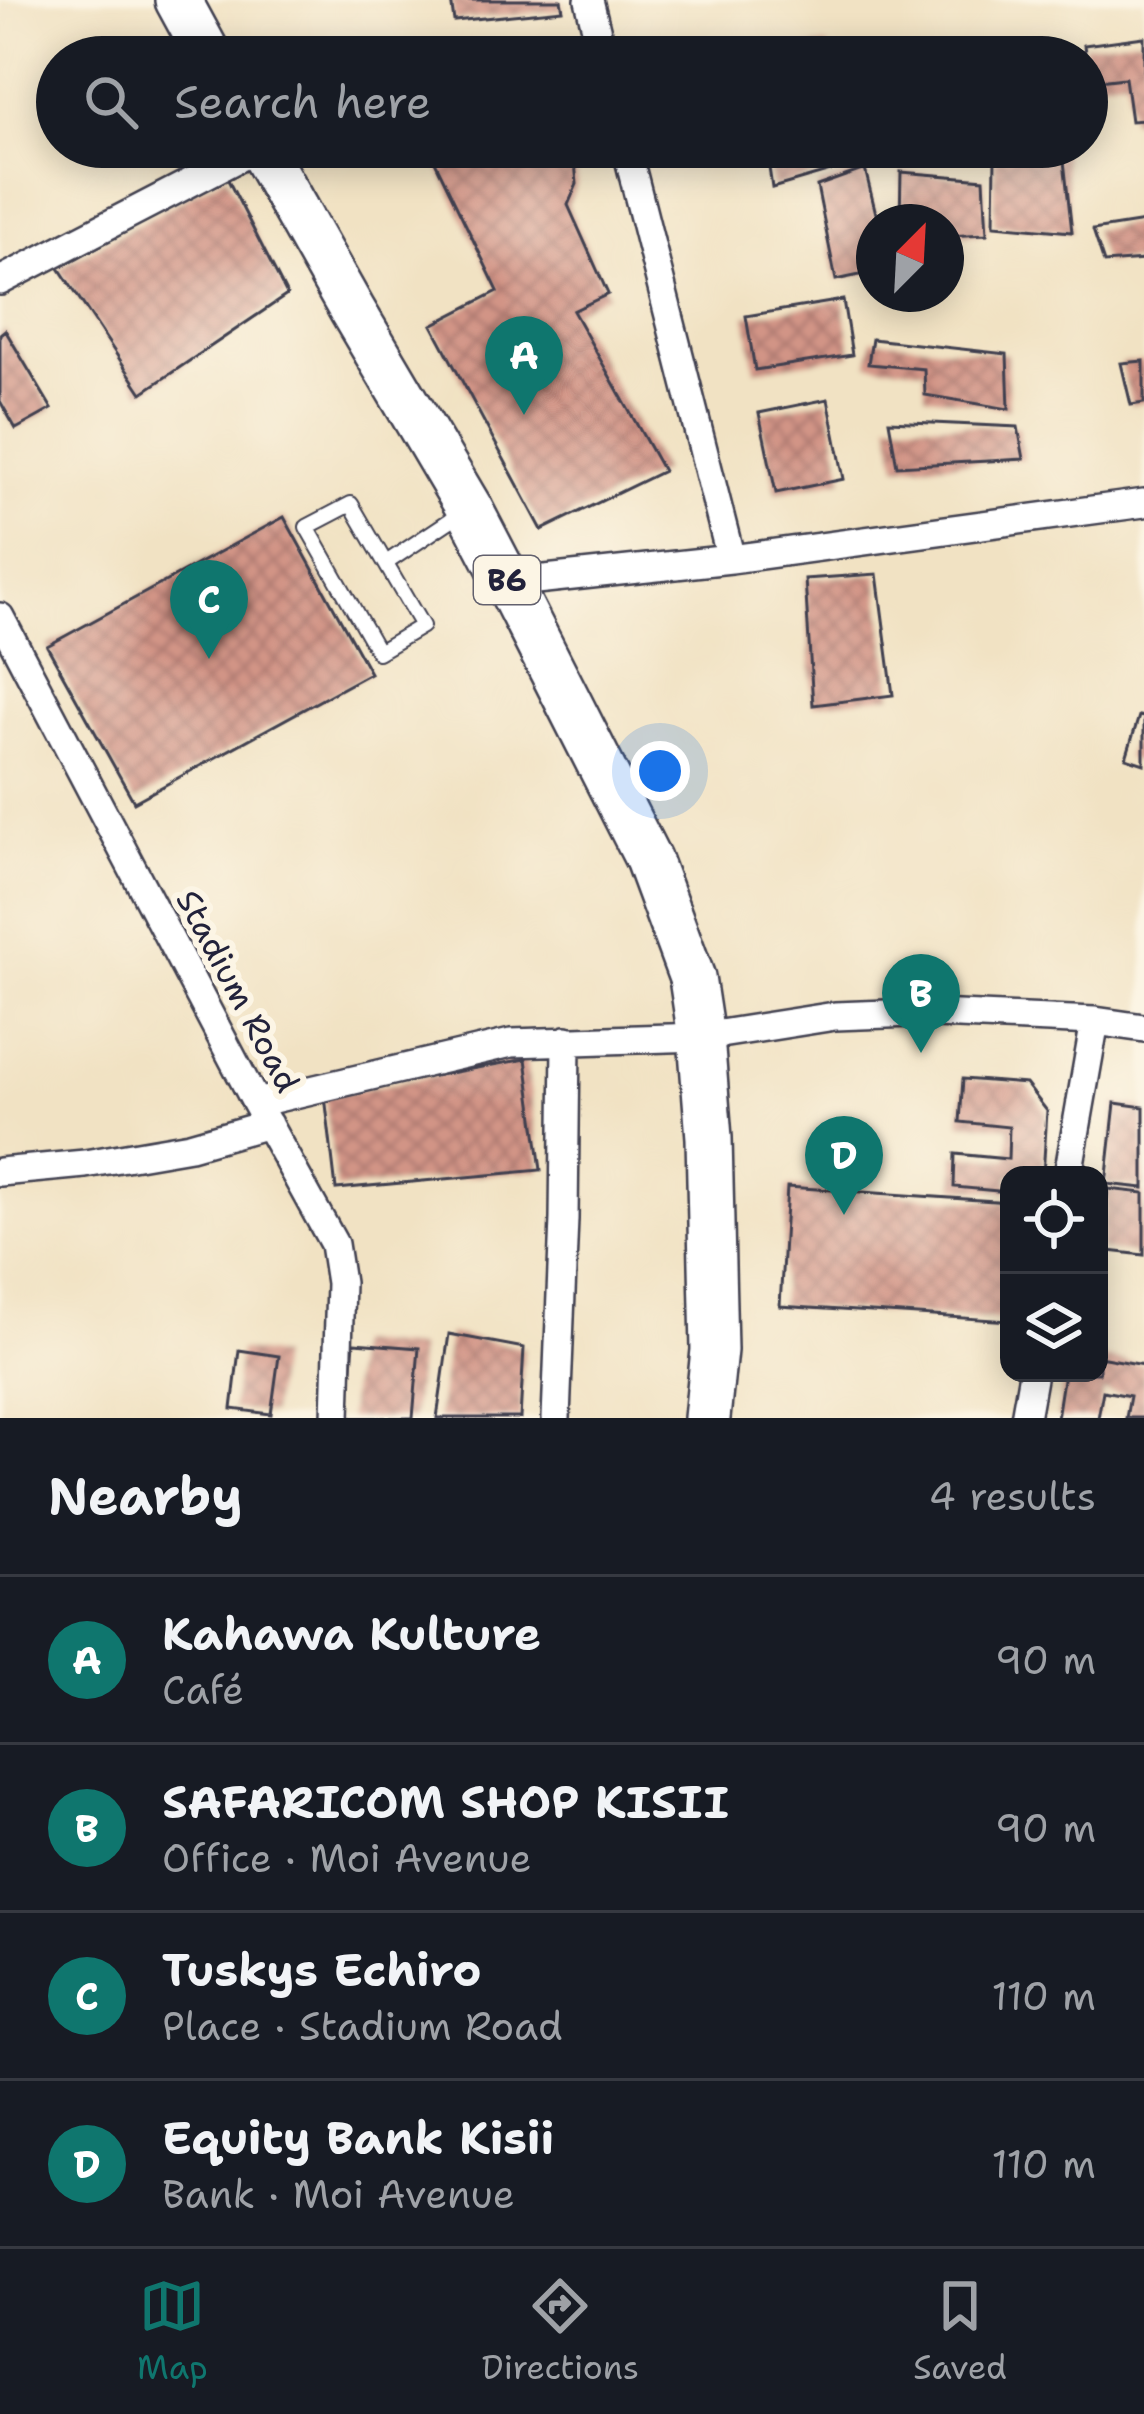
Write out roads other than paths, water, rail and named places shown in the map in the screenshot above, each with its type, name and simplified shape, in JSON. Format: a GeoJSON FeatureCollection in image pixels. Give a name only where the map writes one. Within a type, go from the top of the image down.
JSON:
{"type":"FeatureCollection","features":[{"type":"Feature","properties":{"kind":"highway"},"geometry":{"type":"LineString","coordinates":[[178,0],[198,36]]}},
{"type":"Feature","properties":{"kind":"highway","name":"B6"},"geometry":{"type":"LineString","coordinates":[[272,168],[508,583],[647,859],[692,978],[709,1138],[714,1350],[707,1418]]}},
{"type":"Feature","properties":{"kind":"street"},"geometry":{"type":"LineString","coordinates":[[589,0],[598,36]]}},
{"type":"Feature","properties":{"kind":"street"},"geometry":{"type":"LineString","coordinates":[[0,280],[219,168]]}},
{"type":"Feature","properties":{"kind":"street"},"geometry":{"type":"LineString","coordinates":[[631,168],[731,559]]}},
{"type":"Feature","properties":{"kind":"street"},"geometry":{"type":"LineString","coordinates":[[508,583],[731,559],[1144,503]]}},
{"type":"Feature","properties":{"kind":"street","name":"Stadium Road"},"geometry":{"type":"LineString","coordinates":[[0,616],[334,1244],[340,1283],[336,1418]]}},
{"type":"Feature","properties":{"kind":"street"},"geometry":{"type":"LineString","coordinates":[[0,1172],[190,1146],[262,1114],[511,1042],[701,1037],[836,1016],[913,1013],[1144,1028]]}},
{"type":"Feature","properties":{"kind":"street"},"geometry":{"type":"LineString","coordinates":[[1070,1166],[1095,1022]]}},
{"type":"Feature","properties":{"kind":"street"},"geometry":{"type":"LineString","coordinates":[[556,1418],[566,1040]]}},
{"type":"Feature","properties":{"kind":"street"},"geometry":{"type":"LineString","coordinates":[[1025,1418],[1031,1382]]}},
{"type":"Feature","properties":{"kind":"lane"},"geometry":{"type":"LineString","coordinates":[[351,504],[386,563],[422,626],[378,652],[308,527],[351,504]]}},
{"type":"Feature","properties":{"kind":"lane"},"geometry":{"type":"LineString","coordinates":[[386,563],[469,508]]}},
{"type":"Feature","properties":{"kind":"place","name":"Kahawa Kulture"},"geometry":{"type":"Point","coordinates":[524,415]}},
{"type":"Feature","properties":{"kind":"place","name":"Tuskys Echiro"},"geometry":{"type":"Point","coordinates":[209,659]}},
{"type":"Feature","properties":{"kind":"place","name":"SAFARICOM SHOP KISII"},"geometry":{"type":"Point","coordinates":[921,1053]}},
{"type":"Feature","properties":{"kind":"place","name":"Equity Bank Kisii"},"geometry":{"type":"Point","coordinates":[844,1215]}}]}
